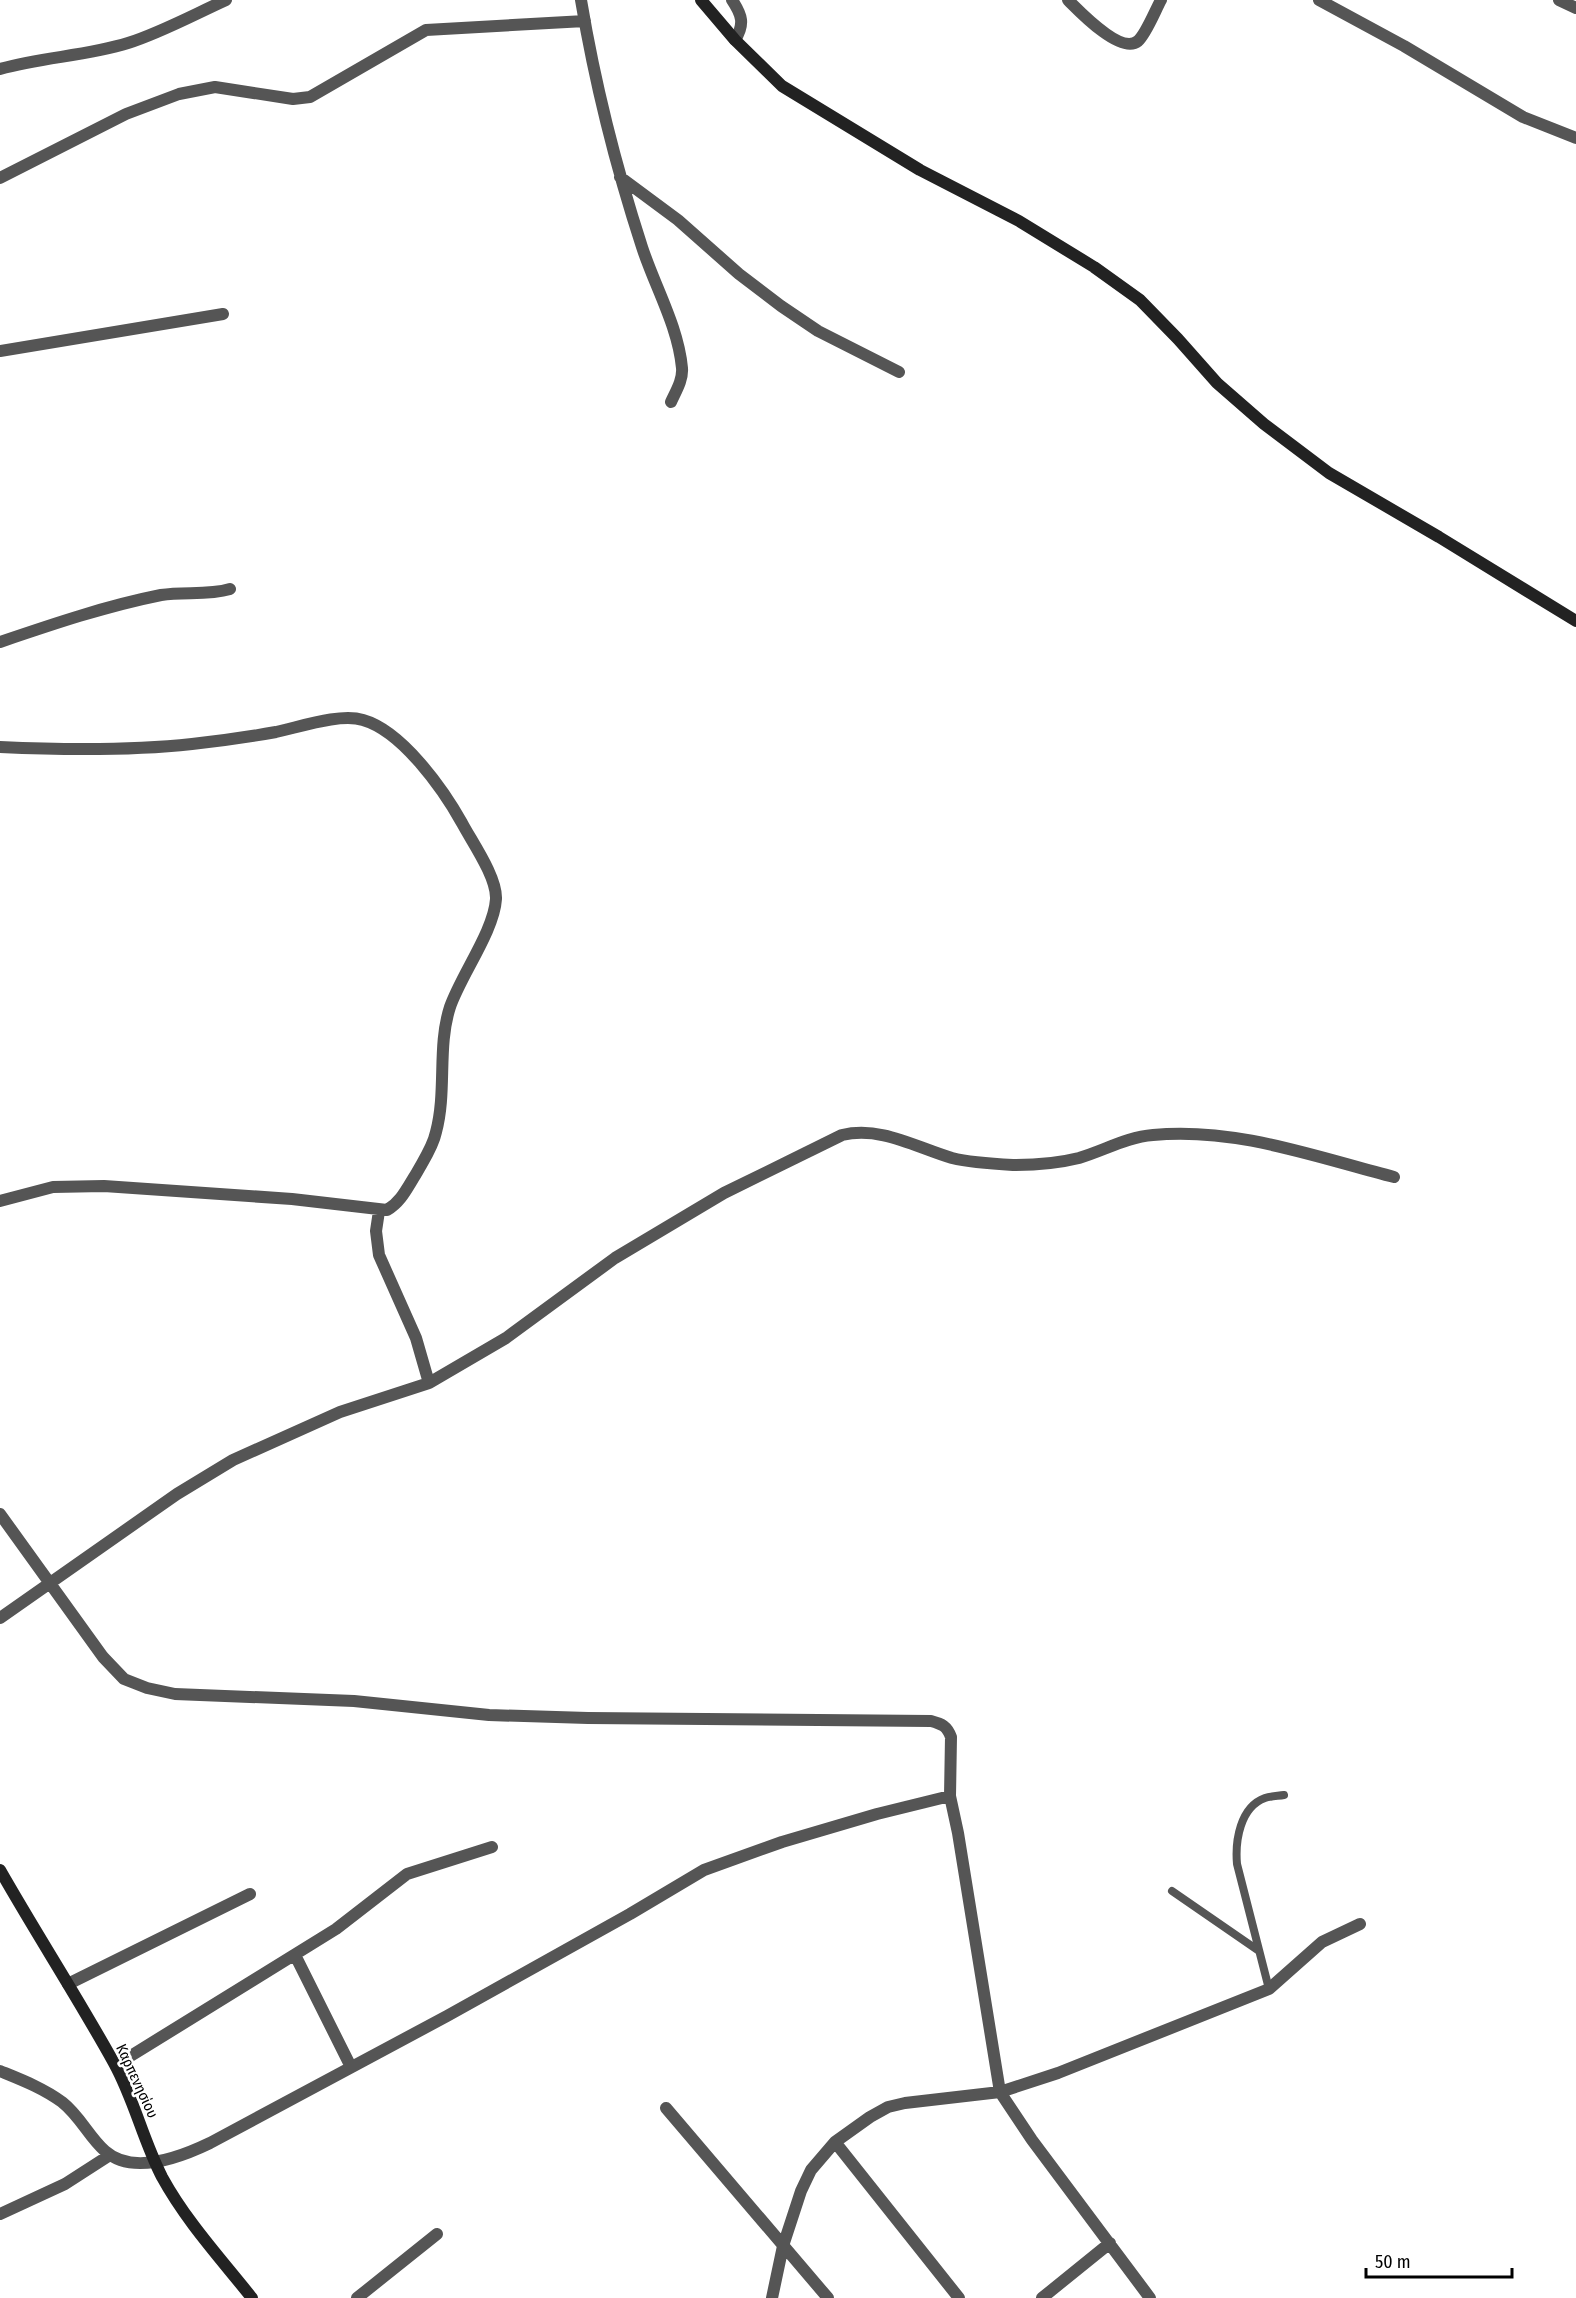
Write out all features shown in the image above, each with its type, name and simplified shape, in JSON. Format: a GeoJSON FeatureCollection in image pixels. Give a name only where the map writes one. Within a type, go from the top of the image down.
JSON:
{"type":"FeatureCollection","features":[{"type":"Feature","properties":{"kind":"street"},"geometry":{"type":"LineString","coordinates":[[0,69],[25,62],[82,54],[129,43],[226,0]]}},
{"type":"Feature","properties":{"kind":"street"},"geometry":{"type":"LineString","coordinates":[[581,0],[620,177],[648,265],[675,334],[681,356],[683,374],[671,402]]}},
{"type":"Feature","properties":{"kind":"street"},"geometry":{"type":"LineString","coordinates":[[701,0],[735,40],[782,86],[938,181],[1001,211],[1048,237],[1126,289],[1171,331],[1217,382],[1264,424],[1329,473],[1576,621]]}},
{"type":"Feature","properties":{"kind":"street"},"geometry":{"type":"LineString","coordinates":[[732,0],[742,21],[742,30],[735,40]]}},
{"type":"Feature","properties":{"kind":"street"},"geometry":{"type":"LineString","coordinates":[[1068,0],[1100,29],[1123,43],[1132,44],[1139,40],[1161,0]]}},
{"type":"Feature","properties":{"kind":"street"},"geometry":{"type":"LineString","coordinates":[[1319,0],[1404,46],[1523,117],[1576,138]]}},
{"type":"Feature","properties":{"kind":"street"},"geometry":{"type":"LineString","coordinates":[[1559,0],[1576,8]]}},
{"type":"Feature","properties":{"kind":"street"},"geometry":{"type":"LineString","coordinates":[[0,178],[126,114],[180,94],[215,87],[293,99],[310,97],[426,30],[585,21]]}},
{"type":"Feature","properties":{"kind":"street"},"geometry":{"type":"LineString","coordinates":[[620,177],[678,220],[739,274],[781,306],[818,331],[899,372]]}},
{"type":"Feature","properties":{"kind":"street"},"geometry":{"type":"LineString","coordinates":[[0,351],[223,314]]}},
{"type":"Feature","properties":{"kind":"street"},"geometry":{"type":"LineString","coordinates":[[0,642],[128,602],[182,592],[213,593],[230,589]]}},
{"type":"Feature","properties":{"kind":"street"},"geometry":{"type":"LineString","coordinates":[[0,747],[89,750],[191,744],[274,732],[348,717],[364,720],[392,736],[421,764],[447,797],[488,872],[495,887],[496,897],[490,922],[447,1016],[440,1118],[436,1136],[403,1196],[387,1210],[379,1211],[291,1199],[104,1186],[53,1187],[0,1201]]}},
{"type":"Feature","properties":{"kind":"street"},"geometry":{"type":"LineString","coordinates":[[0,1618],[177,1494],[233,1460],[340,1412],[429,1383],[506,1338],[615,1258],[724,1193],[842,1136],[857,1132],[871,1132],[954,1158],[1015,1165],[1078,1158],[1151,1135],[1216,1135],[1256,1142],[1394,1177]]}},
{"type":"Feature","properties":{"kind":"street"},"geometry":{"type":"LineString","coordinates":[[379,1211],[376,1231],[379,1255],[416,1338],[429,1383]]}},
{"type":"Feature","properties":{"kind":"street"},"geometry":{"type":"LineString","coordinates":[[0,1514],[103,1657],[124,1678],[147,1688],[176,1694],[354,1701],[489,1715],[931,1721],[943,1724],[949,1729],[951,1737],[950,1796],[960,1844],[1000,2092],[1032,2140],[1150,2298]]}},
{"type":"Feature","properties":{"kind":"street"},"geometry":{"type":"LineString","coordinates":[[0,2071],[39,2087],[62,2102],[110,2155],[130,2162],[177,2157],[193,2151],[351,2067],[630,1914],[704,1870],[782,1842],[877,1814],[950,1796]]}},
{"type":"Feature","properties":{"kind":"street"},"geometry":{"type":"LineString","coordinates":[[116,2065],[295,1955],[364,1909],[407,1874],[492,1847]]}},
{"type":"Feature","properties":{"kind":"street","name":"Καρπενησίου"},"geometry":{"type":"LineString","coordinates":[[0,1870],[116,2065],[166,2183],[190,2219],[252,2298]]}},
{"type":"Feature","properties":{"kind":"street"},"geometry":{"type":"LineString","coordinates":[[68,1984],[250,1894]]}},
{"type":"Feature","properties":{"kind":"street"},"geometry":{"type":"LineString","coordinates":[[772,2298],[783,2246],[806,2180],[820,2157],[835,2142],[876,2114],[895,2105],[1000,2092],[1058,2073],[1269,1989],[1322,1942],[1360,1924]]}},
{"type":"Feature","properties":{"kind":"street"},"geometry":{"type":"LineString","coordinates":[[295,1955],[351,2067]]}},
{"type":"Feature","properties":{"kind":"street"},"geometry":{"type":"LineString","coordinates":[[666,2108],[828,2298]]}},
{"type":"Feature","properties":{"kind":"street"},"geometry":{"type":"LineString","coordinates":[[835,2142],[959,2298]]}},
{"type":"Feature","properties":{"kind":"street"},"geometry":{"type":"LineString","coordinates":[[0,2214],[65,2184],[110,2155]]}},
{"type":"Feature","properties":{"kind":"street"},"geometry":{"type":"LineString","coordinates":[[357,2298],[437,2234]]}},
{"type":"Feature","properties":{"kind":"street"},"geometry":{"type":"LineString","coordinates":[[1042,2298],[1110,2243]]}},
{"type":"Feature","properties":{"kind":"lane"},"geometry":{"type":"LineString","coordinates":[[1269,1989],[1237,1864],[1235,1846],[1247,1812],[1254,1804],[1265,1798],[1284,1795]]}},
{"type":"Feature","properties":{"kind":"lane"},"geometry":{"type":"LineString","coordinates":[[1172,1891],[1259,1951]]}}]}
